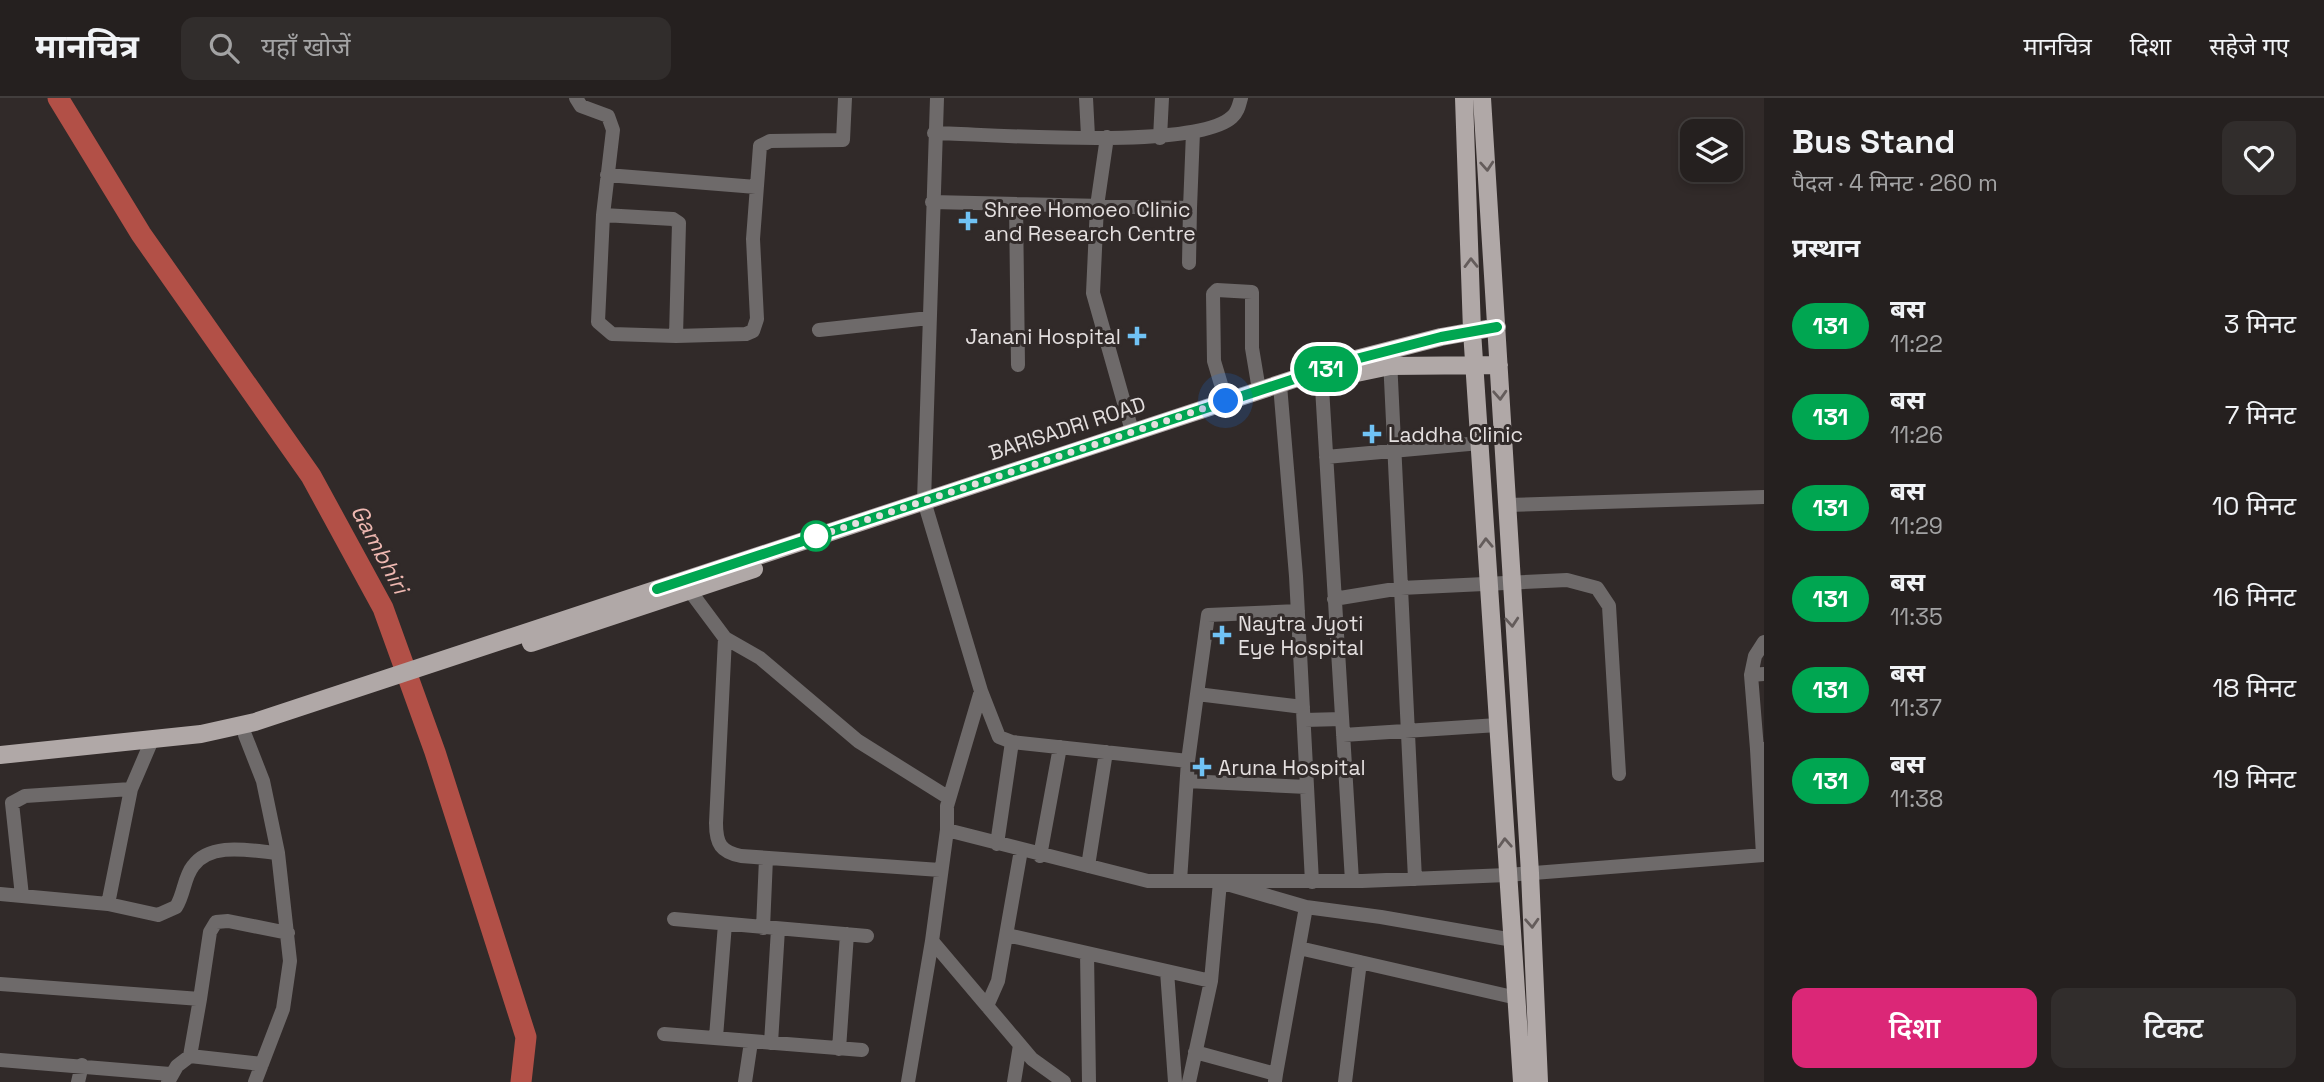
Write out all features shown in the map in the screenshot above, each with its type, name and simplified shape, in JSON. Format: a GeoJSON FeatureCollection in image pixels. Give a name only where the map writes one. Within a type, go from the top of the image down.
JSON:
{"type":"FeatureCollection","features":[{"type":"Feature","properties":{"kind":"main road"},"geometry":{"type":"LineString","coordinates":[[1464,98],[1472,331],[1522,1082]]}},
{"type":"Feature","properties":{"kind":"main road"},"geometry":{"type":"LineString","coordinates":[[1482,98],[1530,873],[1539,1082]]}},
{"type":"Feature","properties":{"kind":"main road"},"geometry":{"type":"LineString","coordinates":[[1465,129],[1484,127]]}},
{"type":"Feature","properties":{"kind":"main road","name":"BARISADRI ROAD"},"geometry":{"type":"LineString","coordinates":[[1125,437],[1472,331],[1497,327]]}},
{"type":"Feature","properties":{"kind":"main road"},"geometry":{"type":"LineString","coordinates":[[1390,358],[1475,366],[1499,365]]}},
{"type":"Feature","properties":{"kind":"main road","name":"BARISADRI ROAD"},"geometry":{"type":"LineString","coordinates":[[1322,376],[1363,370],[1390,358]]}},
{"type":"Feature","properties":{"kind":"main road","name":"BARISADRI ROAD"},"geometry":{"type":"LineString","coordinates":[[663,594],[1259,390],[1280,389]]}},
{"type":"Feature","properties":{"kind":"main road","name":"BARISADRI ROAD"},"geometry":{"type":"LineString","coordinates":[[663,594],[690,591],[925,505]]}},
{"type":"Feature","properties":{"kind":"main road"},"geometry":{"type":"LineString","coordinates":[[201,734],[213,739],[245,735],[663,594]]}},
{"type":"Feature","properties":{"kind":"main road"},"geometry":{"type":"LineString","coordinates":[[0,755],[201,734],[255,722],[663,594]]}},
{"type":"Feature","properties":{"kind":"street"},"geometry":{"type":"LineString","coordinates":[[576,98],[582,106],[600,111],[612,123],[598,322],[612,334],[676,336],[746,334],[756,326],[753,239],[758,150],[765,142],[842,140],[845,98]]}},
{"type":"Feature","properties":{"kind":"street"},"geometry":{"type":"LineString","coordinates":[[937,98],[925,505],[981,691],[999,737],[1012,741],[1188,761]]}},
{"type":"Feature","properties":{"kind":"street"},"geometry":{"type":"LineString","coordinates":[[1086,98],[1088,136]]}},
{"type":"Feature","properties":{"kind":"street"},"geometry":{"type":"LineString","coordinates":[[1160,138],[1162,98]]}},
{"type":"Feature","properties":{"kind":"street"},"geometry":{"type":"LineString","coordinates":[[934,133],[1160,138],[1193,132],[1227,121],[1237,112],[1241,98]]}},
{"type":"Feature","properties":{"kind":"street"},"geometry":{"type":"LineString","coordinates":[[1189,264],[1193,132]]}},
{"type":"Feature","properties":{"kind":"street"},"geometry":{"type":"LineString","coordinates":[[1107,137],[1097,206],[1093,293],[1125,437]]}},
{"type":"Feature","properties":{"kind":"street"},"geometry":{"type":"LineString","coordinates":[[607,175],[756,187]]}},
{"type":"Feature","properties":{"kind":"street"},"geometry":{"type":"LineString","coordinates":[[932,202],[1190,208]]}},
{"type":"Feature","properties":{"kind":"street"},"geometry":{"type":"LineString","coordinates":[[1016,204],[1018,365]]}},
{"type":"Feature","properties":{"kind":"street"},"geometry":{"type":"LineString","coordinates":[[604,215],[673,219],[679,223],[676,336]]}},
{"type":"Feature","properties":{"kind":"street"},"geometry":{"type":"LineString","coordinates":[[1226,401],[1214,361],[1213,294],[1217,290],[1252,292],[1252,348],[1259,390]]}},
{"type":"Feature","properties":{"kind":"street"},"geometry":{"type":"LineString","coordinates":[[819,330],[929,318]]}},
{"type":"Feature","properties":{"kind":"street"},"geometry":{"type":"LineString","coordinates":[[1390,358],[1415,879]]}},
{"type":"Feature","properties":{"kind":"street"},"geometry":{"type":"LineString","coordinates":[[1322,376],[1352,881]]}},
{"type":"Feature","properties":{"kind":"street"},"geometry":{"type":"LineString","coordinates":[[1280,389],[1298,611],[1312,881]]}},
{"type":"Feature","properties":{"kind":"street"},"geometry":{"type":"LineString","coordinates":[[1326,457],[1480,443]]}},
{"type":"Feature","properties":{"kind":"street"},"geometry":{"type":"LineString","coordinates":[[1506,505],[1764,497]]}},
{"type":"Feature","properties":{"kind":"street"},"geometry":{"type":"LineString","coordinates":[[1334,599],[1401,588],[1567,580],[1590,584],[1604,595],[1609,606],[1619,774]]}},
{"type":"Feature","properties":{"kind":"street"},"geometry":{"type":"LineString","coordinates":[[690,591],[725,638],[776,670],[858,741],[949,798]]}},
{"type":"Feature","properties":{"kind":"street"},"geometry":{"type":"LineString","coordinates":[[1180,881],[1188,761],[1208,615],[1298,611]]}},
{"type":"Feature","properties":{"kind":"street"},"geometry":{"type":"LineString","coordinates":[[725,638],[716,834],[719,845],[730,854],[940,870]]}},
{"type":"Feature","properties":{"kind":"street"},"geometry":{"type":"LineString","coordinates":[[947,830],[1040,856],[1148,881],[1415,879],[1507,875],[1763,855],[1761,749],[1755,656],[1764,642]]}},
{"type":"Feature","properties":{"kind":"street"},"geometry":{"type":"LineString","coordinates":[[908,1082],[932,942],[949,798],[981,691]]}},
{"type":"Feature","properties":{"kind":"street"},"geometry":{"type":"LineString","coordinates":[[1197,694],[1342,719]]}},
{"type":"Feature","properties":{"kind":"street"},"geometry":{"type":"LineString","coordinates":[[1343,735],[1498,725]]}},
{"type":"Feature","properties":{"kind":"street"},"geometry":{"type":"LineString","coordinates":[[245,735],[263,781],[278,853],[290,961],[284,1009],[255,1082]]}},
{"type":"Feature","properties":{"kind":"street"},"geometry":{"type":"LineString","coordinates":[[108,904],[131,789],[152,740]]}},
{"type":"Feature","properties":{"kind":"street"},"geometry":{"type":"LineString","coordinates":[[997,844],[1012,741]]}},
{"type":"Feature","properties":{"kind":"street"},"geometry":{"type":"LineString","coordinates":[[1040,856],[1060,747]]}},
{"type":"Feature","properties":{"kind":"street"},"geometry":{"type":"LineString","coordinates":[[1088,866],[1106,752]]}},
{"type":"Feature","properties":{"kind":"street"},"geometry":{"type":"LineString","coordinates":[[1186,781],[1307,787]]}},
{"type":"Feature","properties":{"kind":"street"},"geometry":{"type":"LineString","coordinates":[[22,896],[12,803],[18,798],[131,789]]}},
{"type":"Feature","properties":{"kind":"street"},"geometry":{"type":"LineString","coordinates":[[0,894],[108,904],[150,914],[166,913],[176,907],[181,899],[191,867],[207,854],[247,850],[278,853]]}},
{"type":"Feature","properties":{"kind":"street"},"geometry":{"type":"LineString","coordinates":[[987,1006],[998,981],[1021,850]]}},
{"type":"Feature","properties":{"kind":"street"},"geometry":{"type":"LineString","coordinates":[[763,928],[766,858]]}},
{"type":"Feature","properties":{"kind":"street"},"geometry":{"type":"LineString","coordinates":[[1220,882],[1306,907],[1513,940]]}},
{"type":"Feature","properties":{"kind":"street"},"geometry":{"type":"LineString","coordinates":[[1189,1082],[1211,981],[1220,882]]}},
{"type":"Feature","properties":{"kind":"street"},"geometry":{"type":"LineString","coordinates":[[1195,1052],[1275,1078],[1306,907]]}},
{"type":"Feature","properties":{"kind":"street"},"geometry":{"type":"LineString","coordinates":[[674,919],[867,936]]}},
{"type":"Feature","properties":{"kind":"street"},"geometry":{"type":"LineString","coordinates":[[0,1060],[82,1065],[169,1078],[190,1056],[209,932],[216,922],[228,921],[288,933]]}},
{"type":"Feature","properties":{"kind":"street"},"geometry":{"type":"LineString","coordinates":[[716,1037],[725,924]]}},
{"type":"Feature","properties":{"kind":"street"},"geometry":{"type":"LineString","coordinates":[[771,1043],[778,929]]}},
{"type":"Feature","properties":{"kind":"street"},"geometry":{"type":"LineString","coordinates":[[839,1049],[847,934]]}},
{"type":"Feature","properties":{"kind":"street"},"geometry":{"type":"LineString","coordinates":[[1006,935],[1211,981]]}},
{"type":"Feature","properties":{"kind":"street"},"geometry":{"type":"LineString","coordinates":[[932,942],[1032,1059],[1064,1082]]}},
{"type":"Feature","properties":{"kind":"street"},"geometry":{"type":"LineString","coordinates":[[1299,948],[1517,998]]}},
{"type":"Feature","properties":{"kind":"street"},"geometry":{"type":"LineString","coordinates":[[1087,953],[1089,1082]]}},
{"type":"Feature","properties":{"kind":"street"},"geometry":{"type":"LineString","coordinates":[[1345,1082],[1360,962]]}},
{"type":"Feature","properties":{"kind":"street"},"geometry":{"type":"LineString","coordinates":[[1167,971],[1175,1082]]}},
{"type":"Feature","properties":{"kind":"street"},"geometry":{"type":"LineString","coordinates":[[0,984],[200,999]]}},
{"type":"Feature","properties":{"kind":"street"},"geometry":{"type":"LineString","coordinates":[[664,1034],[862,1050]]}},
{"type":"Feature","properties":{"kind":"street"},"geometry":{"type":"LineString","coordinates":[[745,1082],[751,1042]]}},
{"type":"Feature","properties":{"kind":"street"},"geometry":{"type":"LineString","coordinates":[[1014,1082],[1020,1045]]}},
{"type":"Feature","properties":{"kind":"street"},"geometry":{"type":"LineString","coordinates":[[190,1056],[262,1064]]}},
{"type":"Feature","properties":{"kind":"street"},"geometry":{"type":"LineString","coordinates":[[78,1082],[82,1065]]}},
{"type":"Feature","properties":{"kind":"waterway","name":"Gambhiri"},"geometry":{"type":"LineString","coordinates":[[58,98],[141,234],[311,476],[383,608],[435,752],[526,1037],[521,1082]]}},
{"type":"Feature","properties":{"kind":"bus line","name":"131"},"geometry":{"type":"LineString","coordinates":[[657,589],[1352,360],[1441,337],[1497,327]]}},
{"type":"Feature","properties":{"kind":"place","name":"Shree Homoeo Clinic and Research Centre"},"geometry":{"type":"Point","coordinates":[968,221]}},
{"type":"Feature","properties":{"kind":"place","name":"Janani Hospital"},"geometry":{"type":"Point","coordinates":[1137,336]}},
{"type":"Feature","properties":{"kind":"place","name":"Laddha Clinic"},"geometry":{"type":"Point","coordinates":[1372,434]}},
{"type":"Feature","properties":{"kind":"place","name":"Naytra Jyoti Eye Hospital"},"geometry":{"type":"Point","coordinates":[1222,635]}},
{"type":"Feature","properties":{"kind":"place","name":"Aruna Hospital"},"geometry":{"type":"Point","coordinates":[1202,767]}},
{"type":"Feature","properties":{"kind":"route"},"geometry":{"type":"LineString","coordinates":[[816,536],[812,538],[1226,401]]}}]}
